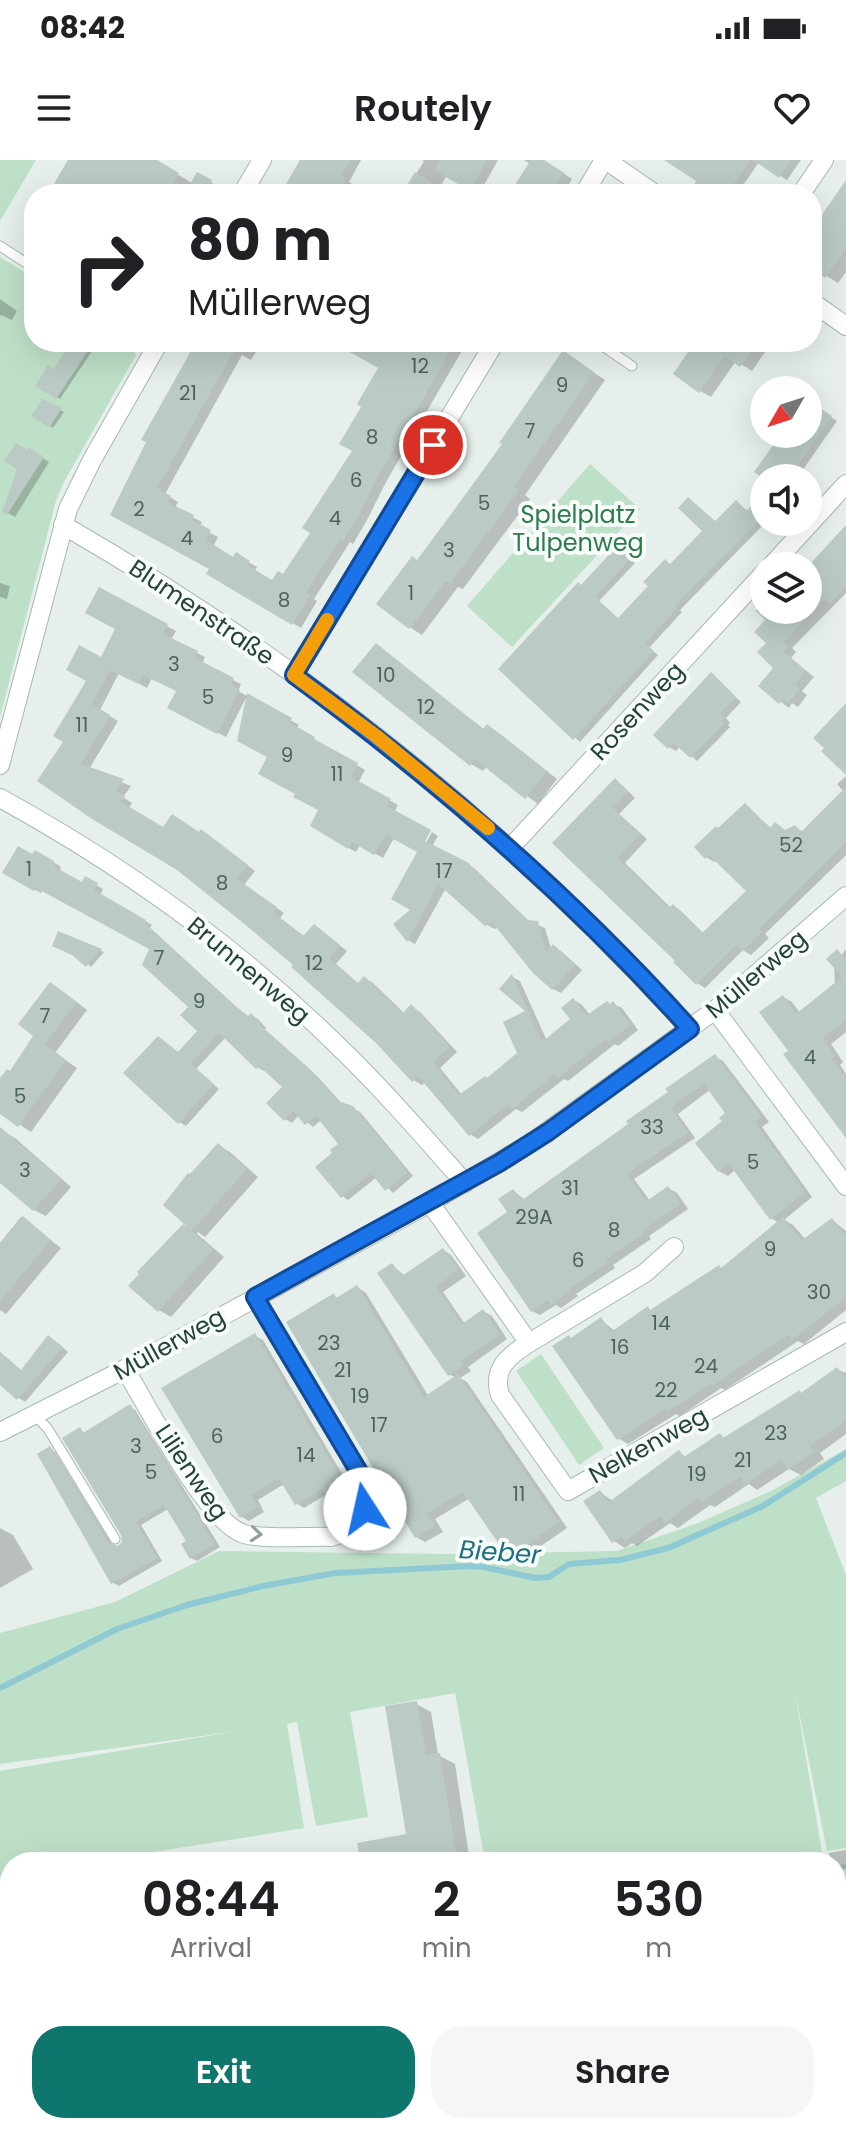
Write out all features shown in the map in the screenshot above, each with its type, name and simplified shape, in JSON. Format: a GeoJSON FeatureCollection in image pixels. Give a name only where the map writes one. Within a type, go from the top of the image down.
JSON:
{"type":"FeatureCollection","features":[{"type":"Feature","properties":{"kind":"street"},"geometry":{"type":"LineString","coordinates":[[248,184],[262,160]]}},
{"type":"Feature","properties":{"kind":"street"},"geometry":{"type":"LineString","coordinates":[[590,184],[605,160],[640,184]]}},
{"type":"Feature","properties":{"kind":"street"},"geometry":{"type":"LineString","coordinates":[[808,184],[824,160]]}},
{"type":"Feature","properties":{"kind":"street"},"geometry":{"type":"LineString","coordinates":[[822,309],[846,326]]}},
{"type":"Feature","properties":{"kind":"street"},"geometry":{"type":"LineString","coordinates":[[0,765],[63,525],[81,481],[150,352]]}},
{"type":"Feature","properties":{"kind":"street"},"geometry":{"type":"LineString","coordinates":[[294,675],[489,352]]}},
{"type":"Feature","properties":{"kind":"street"},"geometry":{"type":"LineString","coordinates":[[784,552],[846,484]]}},
{"type":"Feature","properties":{"kind":"street","name":"Blumenstraße"},"geometry":{"type":"LineString","coordinates":[[63,525],[160,583],[294,675],[387,744],[510,848],[601,934],[690,1029]]}},
{"type":"Feature","properties":{"kind":"street","name":"Rosenweg"},"geometry":{"type":"LineString","coordinates":[[510,848],[750,588]]}},
{"type":"Feature","properties":{"kind":"street","name":"Brunnenweg"},"geometry":{"type":"LineString","coordinates":[[0,798],[103,858],[252,969],[337,1044],[465,1183]]}},
{"type":"Feature","properties":{"kind":"street","name":"Müllerweg"},"geometry":{"type":"LineString","coordinates":[[0,1432],[125,1369],[430,1203],[531,1143],[715,1010],[846,896]]}},
{"type":"Feature","properties":{"kind":"street"},"geometry":{"type":"LineString","coordinates":[[715,1010],[846,1186]]}},
{"type":"Feature","properties":{"kind":"street"},"geometry":{"type":"LineString","coordinates":[[430,1203],[529,1343]]}},
{"type":"Feature","properties":{"kind":"street","name":"Nelkenweg"},"geometry":{"type":"LineString","coordinates":[[674,1247],[645,1273],[507,1358],[500,1369],[497,1385],[500,1395],[568,1491],[846,1332]]}},
{"type":"Feature","properties":{"kind":"street","name":"Lilienweg"},"geometry":{"type":"LineString","coordinates":[[125,1369],[207,1503],[233,1530],[247,1535],[331,1537],[342,1534],[361,1518],[367,1496],[365,1482],[255,1297]]}},
{"type":"Feature","properties":{"kind":"lane"},"geometry":{"type":"LineString","coordinates":[[0,246],[24,262]]}},
{"type":"Feature","properties":{"kind":"lane"},"geometry":{"type":"LineString","coordinates":[[612,352],[632,366]]}},
{"type":"Feature","properties":{"kind":"lane"},"geometry":{"type":"LineString","coordinates":[[36,1416],[48,1429],[115,1539]]}},
{"type":"Feature","properties":{"kind":"green space"},"geometry":{"type":"Polygon","coordinates":[[[0,160],[36,160],[0,221],[0,160]]]}},
{"type":"Feature","properties":{"kind":"green space"},"geometry":{"type":"Polygon","coordinates":[[[0,257],[24,272],[24,352],[134,352],[136,355],[56,501],[0,717],[0,257]]]}},
{"type":"Feature","properties":{"kind":"green space","name":"Spielplatz Tulpenweg"},"geometry":{"type":"Polygon","coordinates":[[[590,464],[640,509],[512,647],[467,606],[590,464]]]}},
{"type":"Feature","properties":{"kind":"green space"},"geometry":{"type":"Polygon","coordinates":[[[541,1354],[604,1448],[579,1465],[516,1371],[541,1354]]]}},
{"type":"Feature","properties":{"kind":"green space"},"geometry":{"type":"Polygon","coordinates":[[[846,1449],[846,1481],[816,1498],[846,1575],[846,1848],[827,1851],[794,1687],[822,1852],[483,1852],[455,1693],[350,1712],[368,1817],[316,1826],[297,1722],[287,1724],[304,1828],[153,1852],[0,1852],[0,1771],[231,1732],[0,1764],[0,1633],[115,1602],[219,1551],[447,1554],[617,1551],[701,1522],[773,1490],[846,1449]]]}},
{"type":"Feature","properties":{"kind":"building"},"geometry":{"type":"Polygon","coordinates":[[[68,160],[157,160],[179,173],[173,184],[54,184],[68,160]]]}},
{"type":"Feature","properties":{"kind":"building"},"geometry":{"type":"Polygon","coordinates":[[[300,160],[351,160],[341,176],[346,178],[343,184],[286,184],[300,160]]]}},
{"type":"Feature","properties":{"kind":"building"},"geometry":{"type":"Polygon","coordinates":[[[440,160],[487,160],[474,184],[458,184],[434,170],[440,160]]]}},
{"type":"Feature","properties":{"kind":"building"},"geometry":{"type":"Polygon","coordinates":[[[531,160],[544,160],[564,173],[557,184],[515,184],[531,160]]]}},
{"type":"Feature","properties":{"kind":"building"},"geometry":{"type":"Polygon","coordinates":[[[664,160],[750,160],[734,184],[694,184],[696,181],[664,160]]]}},
{"type":"Feature","properties":{"kind":"building"},"geometry":{"type":"Polygon","coordinates":[[[753,160],[791,160],[779,178],[753,160]]]}},
{"type":"Feature","properties":{"kind":"building"},"geometry":{"type":"Polygon","coordinates":[[[197,172],[212,180],[210,184],[190,184],[197,172]]]}},
{"type":"Feature","properties":{"kind":"building"},"geometry":{"type":"Polygon","coordinates":[[[415,172],[431,182],[430,184],[408,184],[415,172]]]}},
{"type":"Feature","properties":{"kind":"building"},"geometry":{"type":"Polygon","coordinates":[[[846,180],[846,248],[825,278],[822,276],[822,215],[846,180]]]}},
{"type":"Feature","properties":{"kind":"building"},"geometry":{"type":"Polygon","coordinates":[[[65,352],[87,352],[56,399],[35,386],[48,365],[54,369],[65,352]]]}},
{"type":"Feature","properties":{"kind":"building"},"geometry":{"type":"Polygon","coordinates":[[[190,352],[233,352],[157,488],[171,496],[167,502],[194,515],[192,520],[211,530],[206,540],[233,557],[236,552],[250,561],[247,565],[272,580],[278,571],[283,574],[310,533],[302,528],[352,451],[339,444],[361,407],[357,404],[378,368],[350,352],[450,352],[377,478],[358,517],[343,541],[340,539],[306,593],[310,595],[292,625],[206,574],[209,569],[110,515],[146,442],[141,440],[190,352]]]}},
{"type":"Feature","properties":{"kind":"building"},"geometry":{"type":"Polygon","coordinates":[[[562,352],[594,372],[514,487],[519,490],[450,584],[446,581],[409,629],[376,604],[412,556],[417,560],[502,444],[499,443],[562,352]]]}},
{"type":"Feature","properties":{"kind":"building"},"geometry":{"type":"Polygon","coordinates":[[[688,352],[750,352],[740,367],[725,356],[699,393],[673,374],[688,352]]]}},
{"type":"Feature","properties":{"kind":"building"},"geometry":{"type":"Polygon","coordinates":[[[42,399],[62,408],[49,428],[31,416],[42,399]]]}},
{"type":"Feature","properties":{"kind":"building"},"geometry":{"type":"Polygon","coordinates":[[[822,409],[832,416],[822,430],[822,409]]]}},
{"type":"Feature","properties":{"kind":"building"},"geometry":{"type":"Polygon","coordinates":[[[16,443],[44,457],[7,515],[2,512],[17,469],[4,461],[16,443]]]}},
{"type":"Feature","properties":{"kind":"building"},"geometry":{"type":"Polygon","coordinates":[[[771,448],[810,448],[799,464],[760,464],[771,448]]]}},
{"type":"Feature","properties":{"kind":"building"},"geometry":{"type":"Polygon","coordinates":[[[688,497],[715,521],[736,500],[747,511],[750,507],[750,530],[675,606],[677,608],[645,643],[654,651],[573,740],[498,669],[578,582],[581,585],[617,546],[630,559],[595,597],[618,618],[648,586],[643,582],[665,559],[670,564],[702,531],[678,508],[688,497]]]}},
{"type":"Feature","properties":{"kind":"building"},"geometry":{"type":"Polygon","coordinates":[[[846,525],[846,586],[830,604],[824,599],[822,601],[821,552],[846,525]]]}},
{"type":"Feature","properties":{"kind":"building"},"geometry":{"type":"Polygon","coordinates":[[[99,587],[168,624],[163,634],[198,651],[195,658],[234,678],[231,684],[240,690],[217,734],[167,708],[176,691],[143,675],[138,684],[110,670],[92,704],[110,715],[81,764],[124,779],[116,791],[125,796],[121,802],[163,827],[172,814],[199,832],[201,829],[248,865],[237,879],[277,907],[273,912],[303,936],[314,924],[340,945],[329,958],[358,983],[364,976],[403,1013],[411,1004],[450,1046],[433,1062],[459,1095],[485,1076],[487,1078],[517,1053],[503,1022],[525,1011],[499,989],[512,974],[542,1042],[570,1019],[561,1008],[573,998],[587,1015],[607,1001],[610,1004],[613,1001],[631,1025],[608,1042],[606,1039],[558,1078],[555,1074],[512,1109],[508,1104],[469,1136],[418,1076],[412,1082],[376,1043],[242,922],[177,870],[92,819],[37,781],[63,742],[53,736],[86,681],[66,670],[79,645],[101,657],[115,629],[85,613],[99,587]]]}},
{"type":"Feature","properties":{"kind":"building"},"geometry":{"type":"Polygon","coordinates":[[[761,624],[801,624],[784,642],[789,646],[784,652],[806,671],[795,685],[800,689],[788,703],[783,699],[779,704],[758,686],[773,668],[757,652],[766,643],[754,632],[761,624]]]}},
{"type":"Feature","properties":{"kind":"building"},"geometry":{"type":"Polygon","coordinates":[[[376,643],[483,729],[487,724],[547,771],[525,799],[475,759],[470,766],[352,672],[376,643]]]}},
{"type":"Feature","properties":{"kind":"building"},"geometry":{"type":"Polygon","coordinates":[[[711,672],[736,697],[720,713],[725,723],[690,758],[674,743],[668,749],[653,735],[711,672]]]}},
{"type":"Feature","properties":{"kind":"building"},"geometry":{"type":"Polygon","coordinates":[[[247,693],[292,718],[290,723],[314,739],[358,763],[351,777],[391,799],[387,806],[431,830],[425,841],[467,862],[527,920],[538,921],[546,952],[553,944],[575,965],[552,990],[533,973],[492,922],[485,926],[438,884],[407,942],[393,924],[410,910],[391,899],[417,852],[386,835],[374,855],[352,842],[348,849],[310,826],[318,810],[258,774],[267,757],[237,741],[247,693]]]}},
{"type":"Feature","properties":{"kind":"building"},"geometry":{"type":"Polygon","coordinates":[[[846,703],[846,775],[821,751],[824,748],[813,738],[846,703]]]}},
{"type":"Feature","properties":{"kind":"building"},"geometry":{"type":"Polygon","coordinates":[[[615,778],[628,792],[613,808],[640,834],[618,858],[669,908],[673,904],[702,933],[746,891],[709,855],[705,859],[694,847],[745,803],[770,828],[775,822],[785,830],[795,825],[801,832],[846,787],[846,842],[759,929],[762,932],[742,952],[736,945],[696,985],[552,843],[615,778]]]}},
{"type":"Feature","properties":{"kind":"building"},"geometry":{"type":"Polygon","coordinates":[[[18,846],[32,854],[35,850],[54,861],[55,867],[82,882],[85,876],[98,883],[94,890],[146,920],[145,923],[234,1005],[248,1016],[251,1013],[260,1025],[312,1071],[338,1101],[353,1106],[408,1172],[385,1191],[371,1173],[341,1198],[315,1167],[338,1144],[316,1116],[305,1125],[293,1111],[284,1121],[266,1103],[282,1087],[259,1066],[256,1069],[219,1033],[191,1064],[214,1084],[178,1124],[123,1073],[158,1036],[178,1052],[197,1031],[180,1015],[188,1007],[142,965],[149,949],[2,873],[18,846]]]}},
{"type":"Feature","properties":{"kind":"building"},"geometry":{"type":"Polygon","coordinates":[[[58,931],[102,949],[86,967],[72,955],[52,946],[58,931]]]}},
{"type":"Feature","properties":{"kind":"building"},"geometry":{"type":"Polygon","coordinates":[[[837,949],[846,959],[846,1020],[823,1038],[835,1056],[832,1059],[846,1078],[846,1138],[783,1054],[788,1051],[759,1012],[783,995],[796,1014],[842,977],[826,959],[837,949]]]}},
{"type":"Feature","properties":{"kind":"building"},"geometry":{"type":"Polygon","coordinates":[[[50,982],[77,1002],[45,1044],[66,1060],[18,1127],[0,1114],[0,1078],[7,1069],[10,1071],[33,1036],[18,1024],[50,982]]]}},
{"type":"Feature","properties":{"kind":"building"},"geometry":{"type":"Polygon","coordinates":[[[715,1054],[762,1117],[755,1122],[805,1192],[770,1220],[729,1164],[718,1172],[695,1143],[722,1121],[719,1118],[725,1113],[704,1084],[671,1108],[688,1133],[627,1174],[647,1201],[668,1186],[681,1204],[642,1231],[644,1234],[606,1260],[608,1263],[569,1289],[571,1291],[551,1305],[548,1300],[531,1312],[477,1233],[507,1212],[498,1199],[513,1189],[522,1200],[628,1124],[626,1121],[668,1092],[665,1089],[715,1054]]]}},
{"type":"Feature","properties":{"kind":"building"},"geometry":{"type":"Polygon","coordinates":[[[0,1127],[61,1179],[33,1211],[0,1183],[0,1127]]]}},
{"type":"Feature","properties":{"kind":"building"},"geometry":{"type":"Polygon","coordinates":[[[218,1143],[247,1169],[192,1231],[163,1205],[188,1173],[218,1143]]]}},
{"type":"Feature","properties":{"kind":"building"},"geometry":{"type":"Polygon","coordinates":[[[23,1216],[51,1240],[0,1301],[0,1244],[23,1216]]]}},
{"type":"Feature","properties":{"kind":"building"},"geometry":{"type":"Polygon","coordinates":[[[783,1217],[802,1240],[832,1218],[846,1236],[846,1297],[792,1340],[789,1334],[713,1386],[711,1383],[668,1411],[666,1408],[617,1440],[552,1346],[569,1335],[571,1338],[601,1317],[611,1332],[648,1306],[650,1310],[719,1265],[721,1268],[783,1217]]]}},
{"type":"Feature","properties":{"kind":"building"},"geometry":{"type":"Polygon","coordinates":[[[183,1224],[213,1249],[158,1312],[128,1286],[139,1274],[137,1272],[183,1224]]]}},
{"type":"Feature","properties":{"kind":"building"},"geometry":{"type":"Polygon","coordinates":[[[443,1248],[459,1270],[436,1286],[462,1324],[483,1309],[500,1334],[461,1361],[463,1365],[448,1376],[377,1273],[392,1263],[402,1276],[443,1248]]]}},
{"type":"Feature","properties":{"kind":"building"},"geometry":{"type":"Polygon","coordinates":[[[357,1285],[424,1397],[458,1374],[559,1522],[523,1548],[528,1554],[505,1553],[463,1492],[427,1513],[435,1526],[415,1538],[286,1322],[334,1293],[336,1298],[357,1285]]]}},
{"type":"Feature","properties":{"kind":"building"},"geometry":{"type":"Polygon","coordinates":[[[255,1333],[349,1492],[330,1502],[322,1489],[295,1505],[279,1479],[251,1495],[258,1507],[240,1518],[161,1388],[255,1333]]]}},
{"type":"Feature","properties":{"kind":"building"},"geometry":{"type":"Polygon","coordinates":[[[48,1335],[63,1347],[17,1400],[0,1385],[0,1352],[21,1370],[48,1335]]]}},
{"type":"Feature","properties":{"kind":"building"},"geometry":{"type":"Polygon","coordinates":[[[837,1367],[846,1379],[846,1420],[810,1446],[814,1452],[788,1470],[781,1460],[745,1485],[740,1477],[702,1502],[699,1498],[665,1523],[660,1516],[625,1541],[621,1537],[612,1543],[583,1501],[600,1490],[609,1502],[679,1450],[684,1457],[720,1433],[723,1438],[800,1390],[801,1393],[837,1367]]]}},
{"type":"Feature","properties":{"kind":"building"},"geometry":{"type":"Polygon","coordinates":[[[130,1404],[215,1544],[190,1559],[181,1544],[186,1541],[164,1505],[136,1522],[158,1558],[111,1584],[37,1454],[50,1446],[109,1543],[118,1546],[122,1542],[121,1535],[62,1438],[80,1427],[83,1433],[130,1404]]]}},
{"type":"Feature","properties":{"kind":"building"},"geometry":{"type":"Polygon","coordinates":[[[417,1701],[426,1755],[440,1753],[455,1852],[359,1852],[357,1843],[406,1834],[385,1706],[417,1701]]]}},
{"type":"Feature","properties":{"kind":"waterway","name":"Bieber"},"geometry":{"type":"LineString","coordinates":[[0,1688],[117,1629],[187,1605],[263,1586],[336,1573],[470,1566],[535,1578],[549,1577],[569,1564],[620,1560],[668,1548],[763,1506],[846,1453]]}},
{"type":"Feature","properties":{"kind":"slow traffic"},"geometry":{"type":"LineString","coordinates":[[327,620],[294,675],[376,736],[488,828]]}},
{"type":"Feature","properties":{"kind":"route"},"geometry":{"type":"LineString","coordinates":[[365,1509],[365,1482],[255,1297],[499,1163],[548,1132],[690,1029],[601,934],[510,848],[376,736],[294,675],[433,445]]}}]}
